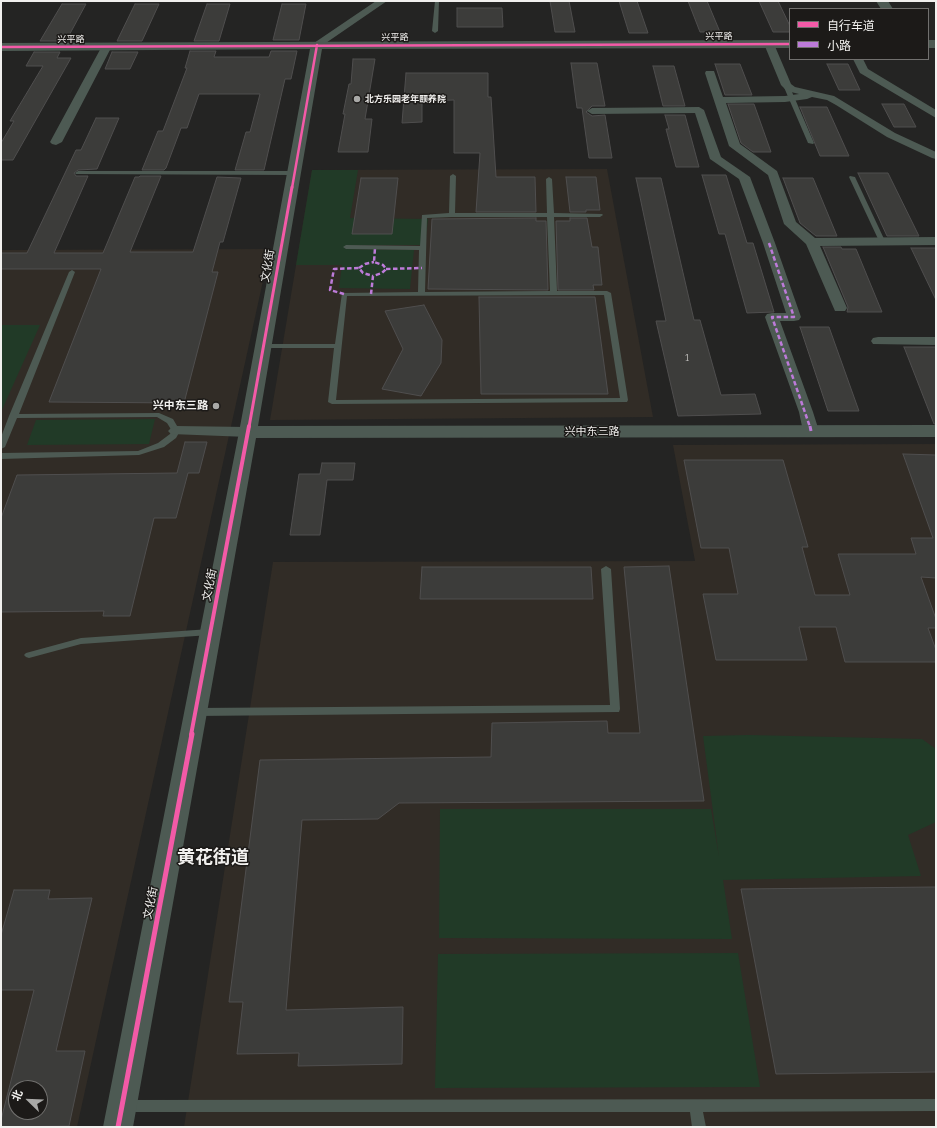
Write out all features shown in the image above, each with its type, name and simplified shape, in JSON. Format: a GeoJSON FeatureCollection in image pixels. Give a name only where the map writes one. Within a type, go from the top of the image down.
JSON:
{"type":"FeatureCollection","features":[{"type":"Feature","properties":{"kind":"street"},"geometry":{"type":"LineString","coordinates":[[317,45],[382,1]]}},
{"type":"Feature","properties":{"kind":"street"},"geometry":{"type":"LineString","coordinates":[[770,44],[786,85],[790,89],[840,102],[891,135],[936,156]]}},
{"type":"Feature","properties":{"kind":"street","name":"兴平路"},"geometry":{"type":"LineString","coordinates":[[1,47],[789,44]]}},
{"type":"Feature","properties":{"kind":"street","name":"文化街"},"geometry":{"type":"LineString","coordinates":[[118,1127],[248,432],[317,45]]}},
{"type":"Feature","properties":{"kind":"street"},"geometry":{"type":"LineString","coordinates":[[56,142],[107,46]]}},
{"type":"Feature","properties":{"kind":"street"},"geometry":{"type":"LineString","coordinates":[[859,60],[864,70],[936,115]]}},
{"type":"Feature","properties":{"kind":"street"},"geometry":{"type":"LineString","coordinates":[[710,73],[735,146],[773,173],[790,224],[812,242],[840,308]]}},
{"type":"Feature","properties":{"kind":"street"},"geometry":{"type":"LineString","coordinates":[[719,100],[791,98],[812,95]]}},
{"type":"Feature","properties":{"kind":"street"},"geometry":{"type":"LineString","coordinates":[[592,111],[699,110],[716,159],[744,177],[769,243],[794,317],[772,317],[806,412],[811,431]]}},
{"type":"Feature","properties":{"kind":"street"},"geometry":{"type":"LineString","coordinates":[[812,242],[936,241]]}},
{"type":"Feature","properties":{"kind":"street"},"geometry":{"type":"LineString","coordinates":[[878,341],[936,341]]}},
{"type":"Feature","properties":{"kind":"street","name":"兴中东三路"},"geometry":{"type":"LineString","coordinates":[[248,432],[936,431]]}},
{"type":"Feature","properties":{"kind":"street"},"geometry":{"type":"LineString","coordinates":[[176,432],[248,432]]}},
{"type":"Feature","properties":{"kind":"lane"},"geometry":{"type":"LineString","coordinates":[[435,31],[437,1]]}},
{"type":"Feature","properties":{"kind":"lane"},"geometry":{"type":"LineString","coordinates":[[786,85],[811,143]]}},
{"type":"Feature","properties":{"kind":"lane"},"geometry":{"type":"LineString","coordinates":[[78,173],[294,173]]}},
{"type":"Feature","properties":{"kind":"lane"},"geometry":{"type":"LineString","coordinates":[[452,215],[453,176]]}},
{"type":"Feature","properties":{"kind":"lane"},"geometry":{"type":"LineString","coordinates":[[852,178],[882,241]]}},
{"type":"Feature","properties":{"kind":"lane"},"geometry":{"type":"LineString","coordinates":[[549,179],[554,293]]}},
{"type":"Feature","properties":{"kind":"lane"},"geometry":{"type":"LineString","coordinates":[[421,294],[424,216],[600,215]]}},
{"type":"Feature","properties":{"kind":"lane"},"geometry":{"type":"LineString","coordinates":[[346,247],[422,248]]}},
{"type":"Feature","properties":{"kind":"lane"},"geometry":{"type":"LineString","coordinates":[[1,447],[72,272]]}},
{"type":"Feature","properties":{"kind":"lane"},"geometry":{"type":"LineString","coordinates":[[607,293],[624,400],[332,402],[344,294],[421,294],[607,293]]}},
{"type":"Feature","properties":{"kind":"lane"},"geometry":{"type":"LineString","coordinates":[[263,346],[338,346]]}},
{"type":"Feature","properties":{"kind":"lane"},"geometry":{"type":"LineString","coordinates":[[1,456],[139,453],[161,445],[176,432],[170,421],[159,415],[14,416]]}},
{"type":"Feature","properties":{"kind":"lane"},"geometry":{"type":"LineString","coordinates":[[196,712],[615,709],[606,569]]}},
{"type":"Feature","properties":{"kind":"lane"},"geometry":{"type":"LineString","coordinates":[[29,655],[81,641],[210,632]]}},
{"type":"Feature","properties":{"kind":"lane"},"geometry":{"type":"LineString","coordinates":[[696,1105],[699,1127]]}},
{"type":"Feature","properties":{"kind":"lane"},"geometry":{"type":"LineString","coordinates":[[122,1106],[936,1105]]}},
{"type":"Feature","properties":{"kind":"shaded area"},"geometry":{"type":"Polygon","coordinates":[[[607,169],[653,417],[270,420],[312,170],[607,169]]]}},
{"type":"Feature","properties":{"kind":"shaded area"},"geometry":{"type":"Polygon","coordinates":[[[270,249],[77,1127],[1,1127],[1,250],[270,249]]]}},
{"type":"Feature","properties":{"kind":"shaded area"},"geometry":{"type":"Polygon","coordinates":[[[936,444],[936,1127],[184,1127],[273,562],[695,561],[673,445],[936,444]]]}},
{"type":"Feature","properties":{"kind":"green space"},"geometry":{"type":"Polygon","coordinates":[[[312,170],[358,170],[350,218],[428,219],[425,245],[346,245],[345,249],[414,250],[410,289],[339,288],[342,265],[296,265],[312,170]]]}},
{"type":"Feature","properties":{"kind":"green space"},"geometry":{"type":"Polygon","coordinates":[[[1,325],[40,325],[1,412],[1,325]]]}},
{"type":"Feature","properties":{"kind":"green space"},"geometry":{"type":"Polygon","coordinates":[[[155,419],[149,444],[27,445],[36,420],[155,419]]]}},
{"type":"Feature","properties":{"kind":"green space"},"geometry":{"type":"Polygon","coordinates":[[[749,735],[922,739],[936,749],[936,822],[908,835],[921,876],[723,880],[732,939],[439,938],[440,809],[711,809],[719,857],[703,736],[749,735]]]}},
{"type":"Feature","properties":{"kind":"green space"},"geometry":{"type":"Polygon","coordinates":[[[738,953],[760,1087],[435,1088],[438,954],[738,953]]]}},
{"type":"Feature","properties":{"kind":"building"},"geometry":{"type":"Polygon","coordinates":[[[550,1],[569,1],[575,32],[555,32],[550,1]]]}},
{"type":"Feature","properties":{"kind":"building"},"geometry":{"type":"Polygon","coordinates":[[[619,1],[637,1],[648,33],[629,33],[619,1]]]}},
{"type":"Feature","properties":{"kind":"building"},"geometry":{"type":"Polygon","coordinates":[[[688,1],[707,1],[720,32],[700,32],[688,1]]]}},
{"type":"Feature","properties":{"kind":"building"},"geometry":{"type":"Polygon","coordinates":[[[759,1],[778,1],[789,24],[789,32],[773,32],[759,1]]]}},
{"type":"Feature","properties":{"kind":"building"},"geometry":{"type":"Polygon","coordinates":[[[62,4],[86,4],[66,41],[40,41],[62,4]]]}},
{"type":"Feature","properties":{"kind":"building"},"geometry":{"type":"Polygon","coordinates":[[[135,4],[159,4],[142,41],[117,41],[135,4]]]}},
{"type":"Feature","properties":{"kind":"building"},"geometry":{"type":"Polygon","coordinates":[[[207,4],[230,4],[219,41],[194,41],[207,4]]]}},
{"type":"Feature","properties":{"kind":"building"},"geometry":{"type":"Polygon","coordinates":[[[282,4],[306,4],[299,40],[273,40],[282,4]]]}},
{"type":"Feature","properties":{"kind":"building"},"geometry":{"type":"Polygon","coordinates":[[[457,8],[502,8],[503,27],[457,27],[457,8]]]}},
{"type":"Feature","properties":{"kind":"building"},"geometry":{"type":"Polygon","coordinates":[[[190,51],[216,51],[214,57],[269,57],[271,51],[297,51],[291,79],[285,79],[264,170],[235,170],[246,132],[250,132],[260,94],[199,94],[187,128],[181,128],[166,168],[164,170],[142,170],[158,131],[163,131],[187,68],[185,68],[190,51]]]}},
{"type":"Feature","properties":{"kind":"building"},"geometry":{"type":"Polygon","coordinates":[[[34,52],[60,52],[57,58],[71,58],[13,160],[1,160],[1,143],[14,121],[10,121],[43,66],[26,66],[34,52]]]}},
{"type":"Feature","properties":{"kind":"building"},"geometry":{"type":"Polygon","coordinates":[[[112,52],[138,52],[130,69],[105,69],[112,52]]]}},
{"type":"Feature","properties":{"kind":"building"},"geometry":{"type":"Polygon","coordinates":[[[353,59],[375,59],[365,119],[372,119],[368,152],[338,152],[345,114],[343,114],[349,84],[351,84],[353,59]]]}},
{"type":"Feature","properties":{"kind":"building"},"geometry":{"type":"Polygon","coordinates":[[[571,63],[597,63],[605,106],[592,106],[586,112],[592,116],[605,115],[612,158],[589,158],[582,108],[577,108],[571,63]]]}},
{"type":"Feature","properties":{"kind":"building"},"geometry":{"type":"Polygon","coordinates":[[[715,64],[740,64],[752,95],[725,95],[715,64]]]}},
{"type":"Feature","properties":{"kind":"building"},"geometry":{"type":"Polygon","coordinates":[[[827,64],[848,64],[860,90],[839,90],[827,64]]]}},
{"type":"Feature","properties":{"kind":"building"},"geometry":{"type":"Polygon","coordinates":[[[653,66],[674,66],[685,106],[663,106],[653,66]]]}},
{"type":"Feature","properties":{"kind":"building"},"geometry":{"type":"Polygon","coordinates":[[[406,73],[488,73],[488,97],[491,97],[496,177],[535,177],[536,212],[476,212],[480,153],[454,153],[454,100],[422,101],[422,122],[402,123],[406,73]]]}},
{"type":"Feature","properties":{"kind":"building"},"geometry":{"type":"Polygon","coordinates":[[[728,104],[754,104],[771,152],[753,152],[741,143],[728,104]]]}},
{"type":"Feature","properties":{"kind":"building"},"geometry":{"type":"Polygon","coordinates":[[[882,104],[904,104],[916,127],[894,127],[882,104]]]}},
{"type":"Feature","properties":{"kind":"building"},"geometry":{"type":"Polygon","coordinates":[[[800,107],[827,107],[849,156],[820,156],[800,107]]]}},
{"type":"Feature","properties":{"kind":"building"},"geometry":{"type":"Polygon","coordinates":[[[665,115],[685,115],[699,167],[676,167],[666,129],[669,129],[665,115]]]}},
{"type":"Feature","properties":{"kind":"building"},"geometry":{"type":"Polygon","coordinates":[[[96,118],[119,118],[97,169],[78,170],[74,173],[76,176],[88,176],[54,253],[103,253],[135,177],[140,176],[161,176],[130,252],[193,252],[217,177],[241,178],[223,242],[220,242],[212,272],[218,272],[184,403],[49,402],[101,269],[1,269],[1,253],[27,253],[76,150],[81,150],[96,118]]]}},
{"type":"Feature","properties":{"kind":"building"},"geometry":{"type":"Polygon","coordinates":[[[858,173],[888,173],[919,236],[887,236],[858,173]]]}},
{"type":"Feature","properties":{"kind":"building"},"geometry":{"type":"Polygon","coordinates":[[[702,175],[726,175],[747,243],[753,243],[774,312],[747,313],[725,234],[719,234],[702,175]]]}},
{"type":"Feature","properties":{"kind":"building"},"geometry":{"type":"Polygon","coordinates":[[[566,177],[596,177],[600,210],[570,212],[566,177]]]}},
{"type":"Feature","properties":{"kind":"building"},"geometry":{"type":"Polygon","coordinates":[[[361,178],[398,178],[392,234],[352,234],[361,178]]]}},
{"type":"Feature","properties":{"kind":"building"},"geometry":{"type":"Polygon","coordinates":[[[636,178],[661,178],[694,320],[700,320],[721,395],[755,394],[761,414],[678,416],[656,321],[666,321],[636,178]]]}},
{"type":"Feature","properties":{"kind":"building"},"geometry":{"type":"Polygon","coordinates":[[[783,178],[813,178],[837,236],[816,236],[800,223],[783,178]]]}},
{"type":"Feature","properties":{"kind":"building"},"geometry":{"type":"Polygon","coordinates":[[[536,218],[536,221],[546,221],[548,290],[428,289],[432,219],[536,218]]]}},
{"type":"Feature","properties":{"kind":"building"},"geometry":{"type":"Polygon","coordinates":[[[570,218],[587,218],[592,247],[598,247],[602,285],[593,285],[594,290],[558,290],[556,221],[570,221],[570,218]]]}},
{"type":"Feature","properties":{"kind":"building"},"geometry":{"type":"Polygon","coordinates":[[[823,247],[856,249],[882,312],[847,312],[848,307],[823,247]]]}},
{"type":"Feature","properties":{"kind":"building"},"geometry":{"type":"Polygon","coordinates":[[[911,248],[936,248],[936,300],[911,248]]]}},
{"type":"Feature","properties":{"kind":"building"},"geometry":{"type":"Polygon","coordinates":[[[479,297],[595,297],[608,394],[481,394],[479,297]]]}},
{"type":"Feature","properties":{"kind":"building"},"geometry":{"type":"Polygon","coordinates":[[[424,305],[442,340],[441,363],[421,396],[382,389],[403,349],[385,311],[424,305]]]}},
{"type":"Feature","properties":{"kind":"building"},"geometry":{"type":"Polygon","coordinates":[[[800,327],[829,327],[859,411],[828,411],[800,327]]]}},
{"type":"Feature","properties":{"kind":"building"},"geometry":{"type":"Polygon","coordinates":[[[904,347],[936,347],[936,424],[934,424],[904,347]]]}},
{"type":"Feature","properties":{"kind":"building"},"geometry":{"type":"Polygon","coordinates":[[[185,442],[207,442],[199,473],[188,473],[176,518],[154,518],[130,616],[103,616],[104,611],[1,612],[1,518],[17,475],[177,473],[185,442]]]}},
{"type":"Feature","properties":{"kind":"building"},"geometry":{"type":"Polygon","coordinates":[[[903,454],[936,455],[936,578],[921,577],[936,619],[936,628],[928,628],[936,650],[936,662],[845,662],[836,627],[799,627],[807,660],[716,660],[703,594],[738,594],[729,548],[701,548],[684,460],[783,460],[808,547],[802,547],[815,595],[850,595],[838,554],[916,554],[911,538],[933,538],[903,454]]]}},
{"type":"Feature","properties":{"kind":"building"},"geometry":{"type":"Polygon","coordinates":[[[322,463],[355,463],[353,480],[327,480],[320,535],[290,535],[299,474],[320,474],[322,463]]]}},
{"type":"Feature","properties":{"kind":"building"},"geometry":{"type":"Polygon","coordinates":[[[669,566],[704,801],[399,803],[378,819],[302,820],[286,1010],[403,1007],[402,1064],[298,1066],[299,1053],[237,1054],[243,1002],[229,1002],[260,760],[491,757],[492,723],[607,721],[608,733],[640,733],[624,567],[669,566]]]}},
{"type":"Feature","properties":{"kind":"building"},"geometry":{"type":"Polygon","coordinates":[[[422,567],[591,567],[593,599],[420,599],[422,567]]]}},
{"type":"Feature","properties":{"kind":"building"},"geometry":{"type":"Polygon","coordinates":[[[936,887],[936,1072],[776,1074],[741,889],[936,887]]]}},
{"type":"Feature","properties":{"kind":"building"},"geometry":{"type":"Polygon","coordinates":[[[14,890],[50,890],[48,899],[92,898],[56,1051],[85,1051],[69,1126],[1,1127],[1,1120],[8,1092],[8,1120],[48,1120],[48,1080],[11,1080],[34,990],[1,990],[1,935],[14,890]]]}},
{"type":"Feature","properties":{"kind":"marked path"},"geometry":{"type":"LineString","coordinates":[[769,243],[794,317],[772,317],[806,412],[811,431]]}},
{"type":"Feature","properties":{"kind":"marked path"},"geometry":{"type":"LineString","coordinates":[[371,294],[373,276],[382,273],[386,269],[383,265],[374,262],[375,248]]}},
{"type":"Feature","properties":{"kind":"marked path"},"geometry":{"type":"LineString","coordinates":[[359,268],[365,264],[374,262]]}},
{"type":"Feature","properties":{"kind":"marked path"},"geometry":{"type":"LineString","coordinates":[[344,294],[330,290],[334,269],[359,268],[363,273],[373,276]]}},
{"type":"Feature","properties":{"kind":"marked path"},"geometry":{"type":"LineString","coordinates":[[386,269],[422,268]]}},
{"type":"Feature","properties":{"kind":"cycle path"},"geometry":{"type":"LineString","coordinates":[[1,47],[789,44]]}},
{"type":"Feature","properties":{"kind":"cycle path"},"geometry":{"type":"LineString","coordinates":[[118,1127],[248,432],[317,45]]}},
{"type":"Feature","properties":{"kind":"place","name":"北方乐园老年颐养院"},"geometry":{"type":"Point","coordinates":[357,99]}},
{"type":"Feature","properties":{"kind":"place","name":"兴中东三路"},"geometry":{"type":"Point","coordinates":[216,406]}},
{"type":"Feature","properties":{"kind":"district","name":"黄花街道"},"geometry":{"type":"Point","coordinates":[213,858]}}]}
